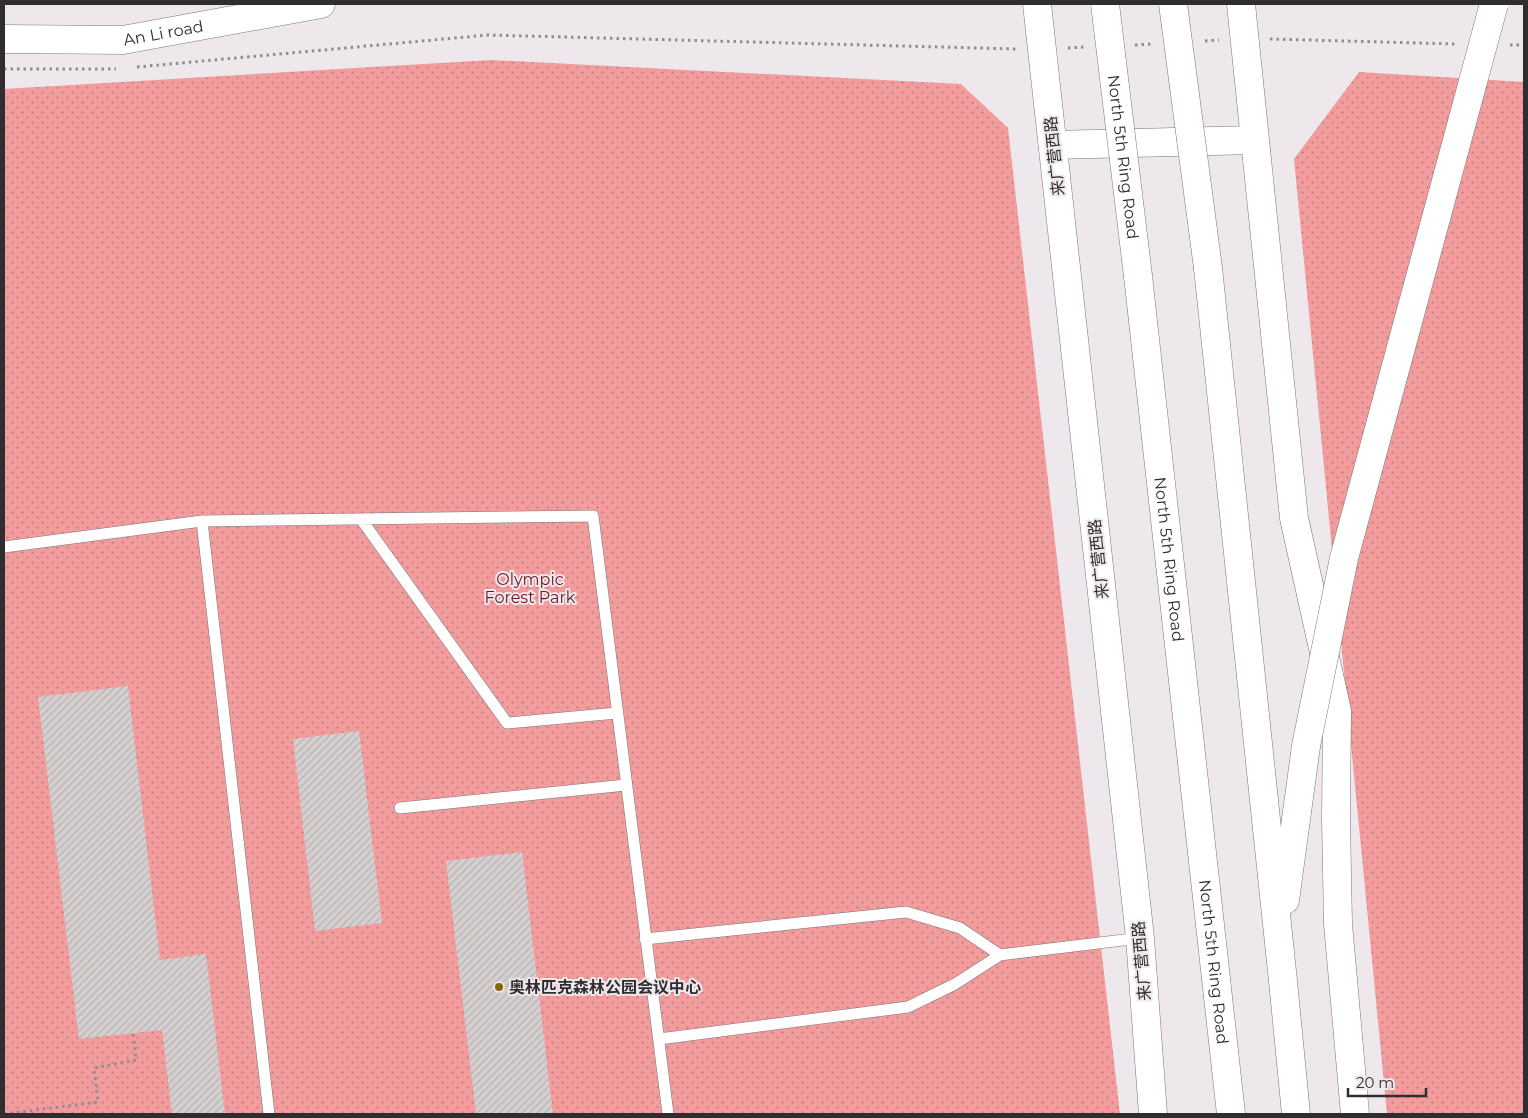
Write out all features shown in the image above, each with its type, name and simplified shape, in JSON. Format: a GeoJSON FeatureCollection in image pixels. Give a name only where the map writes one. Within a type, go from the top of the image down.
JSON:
{"type":"FeatureCollection","features":[{"type":"Feature","properties":{"kind":"main road","name":"An Li road"},"geometry":{"type":"LineString","coordinates":[[4,39],[123,40],[321,4]]}},
{"type":"Feature","properties":{"kind":"main road","name":"来广营西路"},"geometry":{"type":"LineString","coordinates":[[1037,4],[1140,938],[1153,1114]]}},
{"type":"Feature","properties":{"kind":"main road","name":"North 5th Ring Road"},"geometry":{"type":"LineString","coordinates":[[1105,4],[1138,276],[1231,1114]]}},
{"type":"Feature","properties":{"kind":"main road"},"geometry":{"type":"LineString","coordinates":[[1174,4],[1208,268],[1296,1114]]}},
{"type":"Feature","properties":{"kind":"main road"},"geometry":{"type":"LineString","coordinates":[[1241,4],[1294,518],[1337,711],[1336,819],[1338,924],[1355,1114]]}},
{"type":"Feature","properties":{"kind":"main road"},"geometry":{"type":"LineString","coordinates":[[1283,982],[1285,899],[1306,746],[1344,558],[1494,4]]}},
{"type":"Feature","properties":{"kind":"main road"},"geometry":{"type":"LineString","coordinates":[[1053,145],[1254,140]]}},
{"type":"Feature","properties":{"kind":"lane"},"geometry":{"type":"LineString","coordinates":[[4,547],[202,521],[593,516],[668,1114]]}},
{"type":"Feature","properties":{"kind":"lane"},"geometry":{"type":"LineString","coordinates":[[361,519],[507,723],[617,713]]}},
{"type":"Feature","properties":{"kind":"lane"},"geometry":{"type":"LineString","coordinates":[[202,521],[268,1114]]}},
{"type":"Feature","properties":{"kind":"lane"},"geometry":{"type":"LineString","coordinates":[[400,808],[626,785]]}},
{"type":"Feature","properties":{"kind":"lane"},"geometry":{"type":"LineString","coordinates":[[645,938],[906,912],[960,928],[1000,955]]}},
{"type":"Feature","properties":{"kind":"lane"},"geometry":{"type":"LineString","coordinates":[[659,1039],[908,1007],[955,984],[1000,955],[1140,938]]}},
{"type":"Feature","properties":{"kind":"path"},"geometry":{"type":"LineString","coordinates":[[131,67],[488,35],[1043,50],[1091,47]]}},
{"type":"Feature","properties":{"kind":"path"},"geometry":{"type":"LineString","coordinates":[[1196,41],[1244,39],[1457,44]]}},
{"type":"Feature","properties":{"kind":"path"},"geometry":{"type":"LineString","coordinates":[[1129,45],[1158,44]]}},
{"type":"Feature","properties":{"kind":"path"},"geometry":{"type":"LineString","coordinates":[[1505,45],[1524,45]]}},
{"type":"Feature","properties":{"kind":"path"},"geometry":{"type":"LineString","coordinates":[[4,70],[121,68]]}},
{"type":"Feature","properties":{"kind":"path"},"geometry":{"type":"LineString","coordinates":[[4,1114],[98,1102],[94,1068],[136,1060],[133,1033]]}},
{"type":"Feature","properties":{"kind":"green space","name":"Olympic Forest Park"},"geometry":{"type":"Polygon","coordinates":[[[491,60],[961,84],[1008,128],[1120,1114],[4,1114],[4,89],[491,60]]]}},
{"type":"Feature","properties":{"kind":"green space"},"geometry":{"type":"Polygon","coordinates":[[[1359,72],[1524,82],[1524,1114],[1387,1114],[1294,159],[1359,72]]]}},
{"type":"Feature","properties":{"kind":"building"},"geometry":{"type":"Polygon","coordinates":[[[128,686],[160,960],[206,954],[225,1114],[172,1114],[162,1030],[79,1039],[38,697],[128,686]]]}},
{"type":"Feature","properties":{"kind":"building"},"geometry":{"type":"Polygon","coordinates":[[[359,731],[382,923],[315,931],[293,739],[359,731]]]}},
{"type":"Feature","properties":{"kind":"building","name":"奥林匹克森林公园会议中心"},"geometry":{"type":"Polygon","coordinates":[[[522,852],[553,1114],[476,1114],[446,861],[522,852]]]}},
{"type":"Feature","properties":{"kind":"place","name":"奥林匹克森林公园会议中心"},"geometry":{"type":"Point","coordinates":[499,987]}}]}
